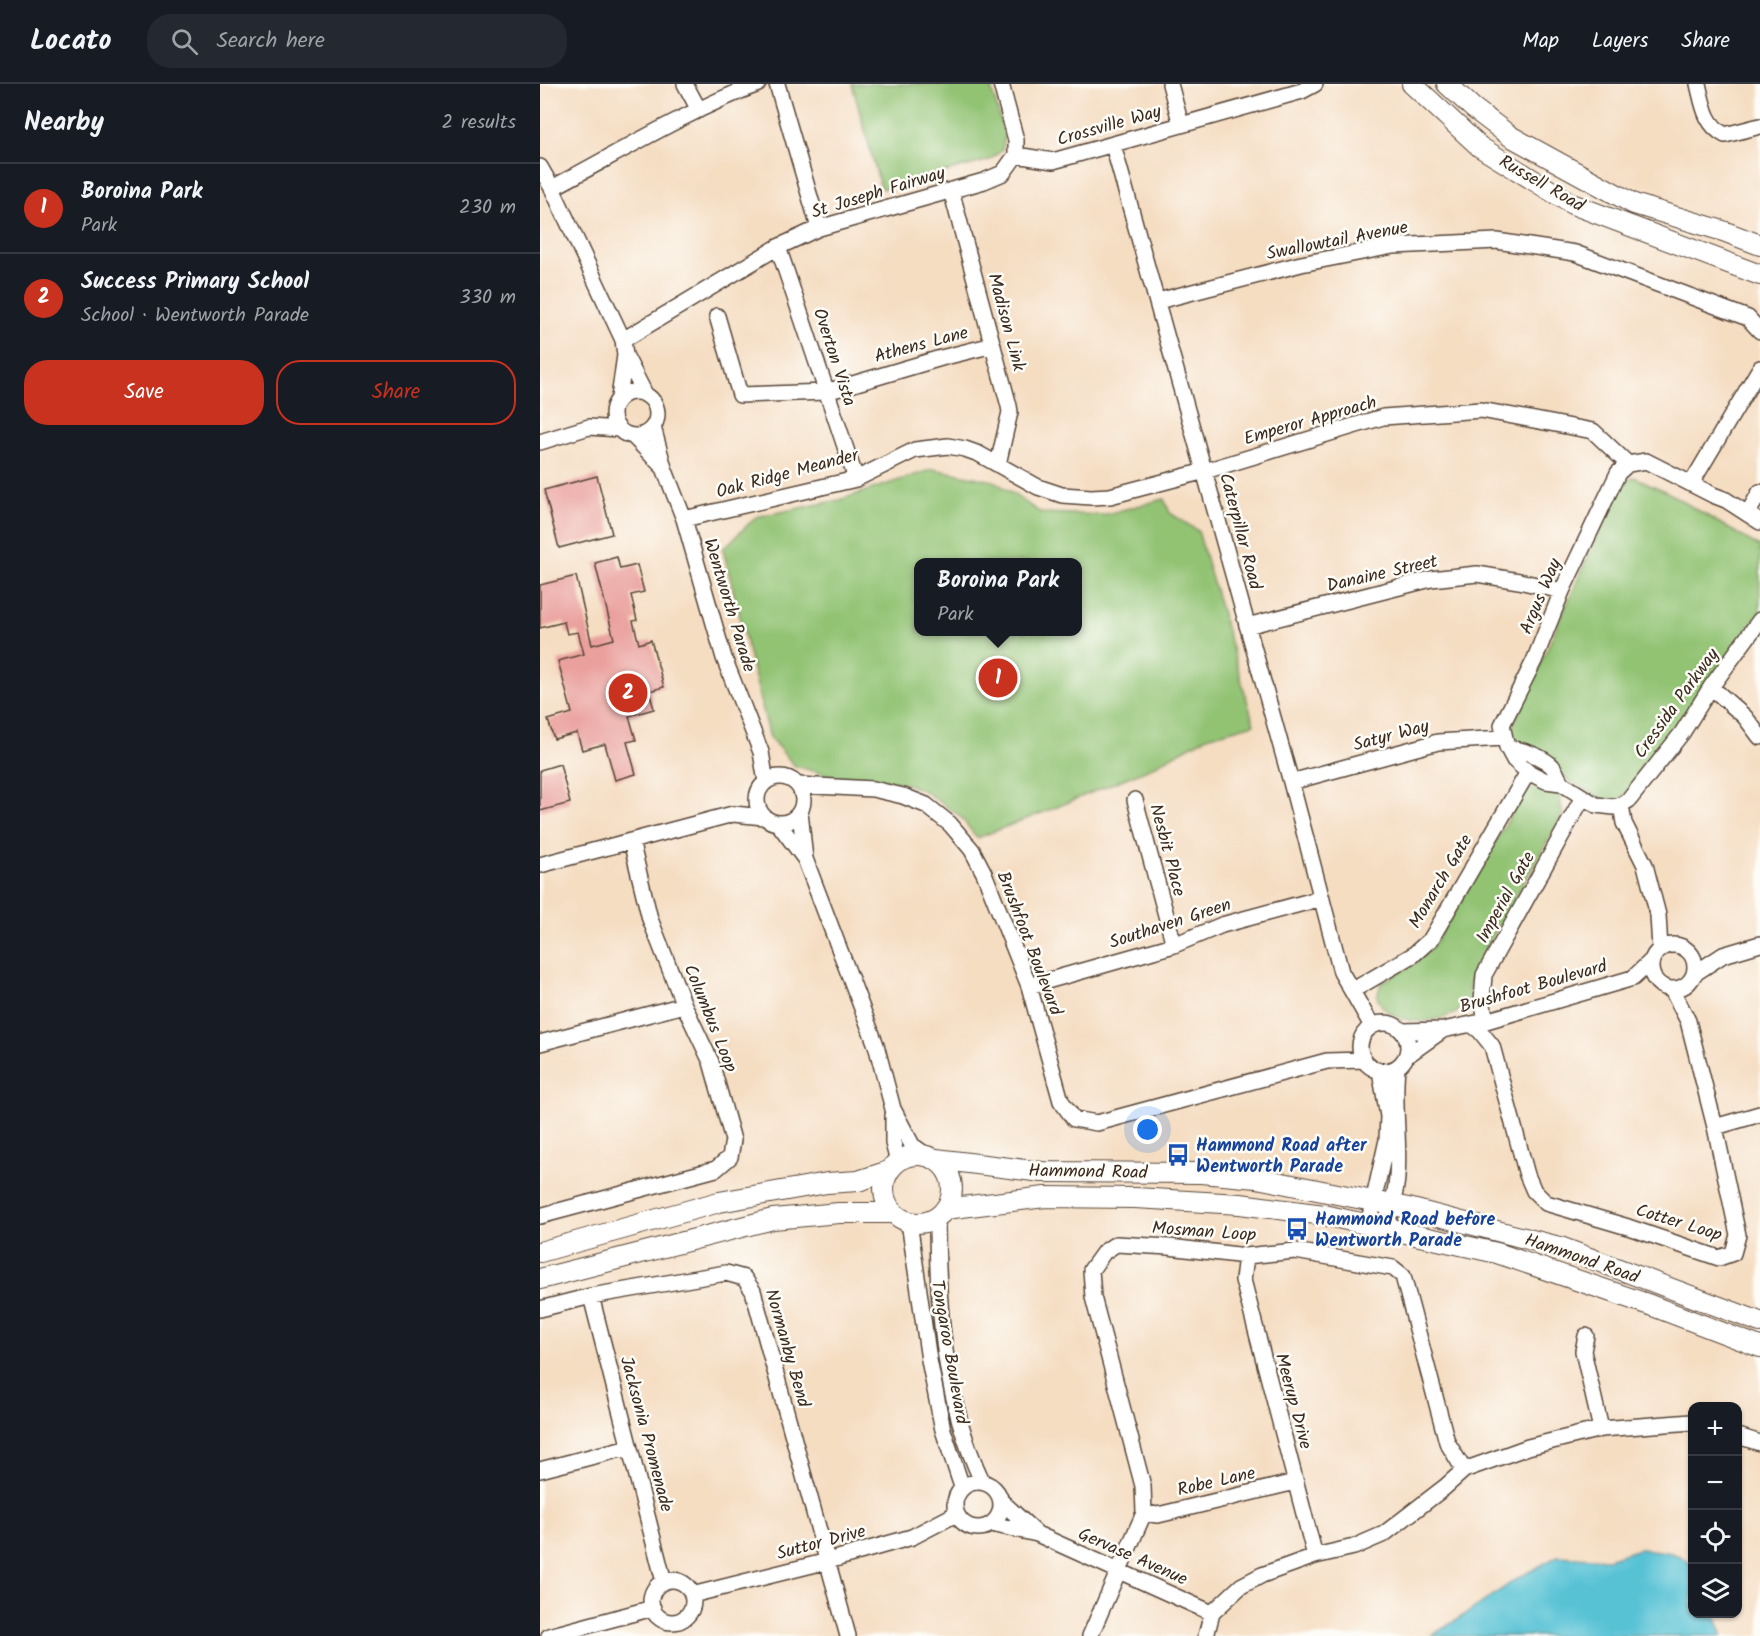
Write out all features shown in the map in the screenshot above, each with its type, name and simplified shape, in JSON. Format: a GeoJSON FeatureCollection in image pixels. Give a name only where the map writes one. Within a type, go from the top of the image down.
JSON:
{"type":"FeatureCollection","features":[{"type":"Feature","properties":{"kind":"main road","name":"Russell Road"},"geometry":{"type":"LineString","coordinates":[[1412,84],[1480,147],[1572,204],[1760,274]]}},
{"type":"Feature","properties":{"kind":"main road","name":"Russell Road"},"geometry":{"type":"LineString","coordinates":[[1447,84],[1473,108],[1510,136],[1634,204],[1723,231],[1760,245]]}},
{"type":"Feature","properties":{"kind":"main road","name":"Hammond Road"},"geometry":{"type":"LineString","coordinates":[[540,1252],[719,1202],[827,1183],[858,1181],[893,1166],[909,1156],[931,1157],[1042,1172],[1201,1173],[1257,1178],[1382,1203],[1563,1248],[1760,1322]]}},
{"type":"Feature","properties":{"kind":"main road"},"geometry":{"type":"LineString","coordinates":[[931,1157],[947,1170],[951,1182],[952,1194],[941,1213]]}},
{"type":"Feature","properties":{"kind":"main road"},"geometry":{"type":"LineString","coordinates":[[893,1166],[884,1184],[884,1197],[901,1218]]}},
{"type":"Feature","properties":{"kind":"main road","name":"Hammond Road"},"geometry":{"type":"LineString","coordinates":[[540,1279],[773,1219],[839,1213],[926,1222],[941,1213],[1045,1197],[1134,1198],[1240,1204],[1324,1215],[1497,1253],[1650,1305],[1760,1347]]}},
{"type":"Feature","properties":{"kind":"street"},"geometry":{"type":"LineString","coordinates":[[685,84],[699,111]]}},
{"type":"Feature","properties":{"kind":"street"},"geometry":{"type":"LineString","coordinates":[[552,188],[699,111],[758,84]]}},
{"type":"Feature","properties":{"kind":"street"},"geometry":{"type":"LineString","coordinates":[[777,84],[819,228]]}},
{"type":"Feature","properties":{"kind":"street"},"geometry":{"type":"LineString","coordinates":[[1001,84],[1016,140],[1016,154]]}},
{"type":"Feature","properties":{"kind":"street"},"geometry":{"type":"LineString","coordinates":[[1170,84],[1181,125]]}},
{"type":"Feature","properties":{"kind":"street","name":"Crossville Way"},"geometry":{"type":"LineString","coordinates":[[1016,154],[1053,161],[1302,91],[1315,84]]}},
{"type":"Feature","properties":{"kind":"street"},"geometry":{"type":"LineString","coordinates":[[1698,84],[1707,116],[1715,129],[1725,135],[1760,126]]}},
{"type":"Feature","properties":{"kind":"street","name":"Caterpillar Road"},"geometry":{"type":"LineString","coordinates":[[1113,145],[1291,782],[1341,972],[1372,1026]]}},
{"type":"Feature","properties":{"kind":"street","name":"St Joseph Fairway"},"geometry":{"type":"LineString","coordinates":[[624,348],[778,247],[819,228],[984,181],[1003,173],[1016,154]]}},
{"type":"Feature","properties":{"kind":"street"},"geometry":{"type":"LineString","coordinates":[[540,167],[552,188],[645,394],[656,405],[657,420],[648,432],[626,432],[589,426]]}},
{"type":"Feature","properties":{"kind":"street","name":"Madison Link"},"geometry":{"type":"LineString","coordinates":[[951,190],[1010,412],[998,464]]}},
{"type":"Feature","properties":{"kind":"street","name":"Swallowtail Avenue"},"geometry":{"type":"LineString","coordinates":[[1158,302],[1301,264],[1393,246],[1497,242],[1575,254],[1748,318],[1760,331]]}},
{"type":"Feature","properties":{"kind":"street","name":"Overton Vista"},"geometry":{"type":"LineString","coordinates":[[778,247],[856,479]]}},
{"type":"Feature","properties":{"kind":"street","name":"Athens Lane"},"geometry":{"type":"LineString","coordinates":[[717,316],[740,395],[826,392],[993,345]]}},
{"type":"Feature","properties":{"kind":"street"},"geometry":{"type":"LineString","coordinates":[[624,348],[614,416],[626,432]]}},
{"type":"Feature","properties":{"kind":"street"},"geometry":{"type":"LineString","coordinates":[[1691,484],[1760,368]]}},
{"type":"Feature","properties":{"kind":"street"},"geometry":{"type":"LineString","coordinates":[[540,442],[589,426],[630,392],[645,394]]}},
{"type":"Feature","properties":{"kind":"street","name":"Emperor Approach"},"geometry":{"type":"LineString","coordinates":[[1204,471],[1383,417],[1481,410],[1593,431],[1628,464]]}},
{"type":"Feature","properties":{"kind":"street","name":"Wentworth Parade"},"geometry":{"type":"LineString","coordinates":[[653,427],[664,468],[684,519],[724,657],[761,752],[766,782]]}},
{"type":"Feature","properties":{"kind":"street","name":"Wentworth Parade"},"geometry":{"type":"LineString","coordinates":[[626,432],[664,468]]}},
{"type":"Feature","properties":{"kind":"street","name":"Oak Ridge Meander"},"geometry":{"type":"LineString","coordinates":[[684,519],[856,479],[915,450],[948,446],[979,454],[1038,487],[1074,497],[1110,496],[1204,471]]}},
{"type":"Feature","properties":{"kind":"street"},"geometry":{"type":"LineString","coordinates":[[1628,464],[1646,461],[1726,500],[1754,518],[1760,492]]}},
{"type":"Feature","properties":{"kind":"street","name":"Argus Way"},"geometry":{"type":"LineString","coordinates":[[1505,743],[1502,725],[1534,661],[1562,591],[1618,473],[1628,464]]}},
{"type":"Feature","properties":{"kind":"street"},"geometry":{"type":"LineString","coordinates":[[1713,495],[1725,510],[1760,530]]}},
{"type":"Feature","properties":{"kind":"street","name":"Danaine Street"},"geometry":{"type":"LineString","coordinates":[[1247,626],[1431,579],[1478,574],[1562,591]]}},
{"type":"Feature","properties":{"kind":"street","name":"Cressida Parkway"},"geometry":{"type":"LineString","coordinates":[[1621,805],[1629,800],[1682,733],[1711,687],[1760,620]]}},
{"type":"Feature","properties":{"kind":"street"},"geometry":{"type":"LineString","coordinates":[[1711,687],[1745,717],[1760,736]]}},
{"type":"Feature","properties":{"kind":"street","name":"Satyr Way"},"geometry":{"type":"LineString","coordinates":[[1291,782],[1438,742],[1505,743]]}},
{"type":"Feature","properties":{"kind":"street"},"geometry":{"type":"LineString","coordinates":[[1505,743],[1515,760],[1528,772],[1546,781],[1561,783],[1596,805],[1614,807],[1621,805],[1624,823],[1645,865],[1658,915],[1651,974],[1678,983]]}},
{"type":"Feature","properties":{"kind":"street"},"geometry":{"type":"LineString","coordinates":[[1505,743],[1546,762],[1553,768],[1561,783]]}},
{"type":"Feature","properties":{"kind":"street","name":"Wentworth Parade"},"geometry":{"type":"LineString","coordinates":[[761,752],[782,777]]}},
{"type":"Feature","properties":{"kind":"street","name":"Monarch Gate"},"geometry":{"type":"LineString","coordinates":[[1360,986],[1413,955],[1431,939],[1528,772]]}},
{"type":"Feature","properties":{"kind":"street"},"geometry":{"type":"LineString","coordinates":[[540,865],[733,814],[757,796],[766,782],[782,777],[793,781],[801,791],[805,859],[876,1045],[893,1109],[912,1145],[931,1157]]}},
{"type":"Feature","properties":{"kind":"street","name":"Brushfoot Boulevard"},"geometry":{"type":"LineString","coordinates":[[798,785],[873,789],[903,796],[926,806],[950,824],[972,850],[984,873],[1029,986],[1061,1101],[1074,1119],[1097,1123],[1327,1061],[1364,1060]]}},
{"type":"Feature","properties":{"kind":"street"},"geometry":{"type":"LineString","coordinates":[[733,814],[791,821],[801,808],[837,787]]}},
{"type":"Feature","properties":{"kind":"street"},"geometry":{"type":"LineString","coordinates":[[757,796],[760,811],[771,820],[805,859]]}},
{"type":"Feature","properties":{"kind":"street","name":"Imperial Gate"},"geometry":{"type":"LineString","coordinates":[[1478,1022],[1484,975],[1582,797]]}},
{"type":"Feature","properties":{"kind":"street","name":"Nesbit Place"},"geometry":{"type":"LineString","coordinates":[[1134,800],[1174,945]]}},
{"type":"Feature","properties":{"kind":"street","name":"Columbus Loop"},"geometry":{"type":"LineString","coordinates":[[540,1216],[716,1169],[730,1156],[733,1140],[711,1062],[684,1005],[650,919],[631,841]]}},
{"type":"Feature","properties":{"kind":"street","name":"Southaven Green"},"geometry":{"type":"LineString","coordinates":[[1029,986],[1174,945],[1222,925],[1322,898]]}},
{"type":"Feature","properties":{"kind":"street"},"geometry":{"type":"LineString","coordinates":[[1658,915],[1695,961],[1678,983]]}},
{"type":"Feature","properties":{"kind":"street","name":"Caterpillar Road"},"geometry":{"type":"LineString","coordinates":[[1330,928],[1374,1012],[1389,1023]]}},
{"type":"Feature","properties":{"kind":"street"},"geometry":{"type":"LineString","coordinates":[[1678,983],[1723,955],[1760,944]]}},
{"type":"Feature","properties":{"kind":"street"},"geometry":{"type":"LineString","coordinates":[[1655,955],[1672,945],[1723,955]]}},
{"type":"Feature","properties":{"kind":"street","name":"Brushfoot Boulevard"},"geometry":{"type":"LineString","coordinates":[[1633,978],[1655,955]]}},
{"type":"Feature","properties":{"kind":"street","name":"Brushfoot Boulevard"},"geometry":{"type":"LineString","coordinates":[[1403,1031],[1443,1030],[1478,1022],[1633,978],[1678,983]]}},
{"type":"Feature","properties":{"kind":"street","name":"Cotter Loop"},"geometry":{"type":"LineString","coordinates":[[1478,1022],[1480,1031],[1492,1046],[1527,1175],[1534,1191],[1546,1203],[1628,1227],[1719,1258],[1733,1253],[1738,1235],[1715,1127],[1678,983]]}},
{"type":"Feature","properties":{"kind":"street"},"geometry":{"type":"LineString","coordinates":[[540,1043],[684,1005]]}},
{"type":"Feature","properties":{"kind":"street"},"geometry":{"type":"LineString","coordinates":[[1492,1046],[1499,1021],[1504,1015]]}},
{"type":"Feature","properties":{"kind":"street"},"geometry":{"type":"LineString","coordinates":[[1382,1203],[1397,1179],[1398,1135],[1395,1091],[1397,1068],[1408,1055],[1408,1042],[1403,1031],[1389,1023],[1372,1026],[1360,1041],[1364,1060],[1374,1070],[1397,1068]]}},
{"type":"Feature","properties":{"kind":"street","name":"Brushfoot Boulevard"},"geometry":{"type":"LineString","coordinates":[[1408,1055],[1443,1030]]}},
{"type":"Feature","properties":{"kind":"street","name":"Brushfoot Boulevard"},"geometry":{"type":"LineString","coordinates":[[1327,1061],[1360,1041]]}},
{"type":"Feature","properties":{"kind":"street"},"geometry":{"type":"LineString","coordinates":[[1377,1227],[1382,1203],[1388,1116],[1380,1071]]}},
{"type":"Feature","properties":{"kind":"street"},"geometry":{"type":"LineString","coordinates":[[893,1109],[893,1166]]}},
{"type":"Feature","properties":{"kind":"street"},"geometry":{"type":"LineString","coordinates":[[1715,1127],[1760,1114]]}},
{"type":"Feature","properties":{"kind":"street","name":"Tongaroo Boulevard"},"geometry":{"type":"LineString","coordinates":[[941,1213],[937,1269],[943,1334],[954,1399],[969,1452],[982,1481]]}},
{"type":"Feature","properties":{"kind":"street","name":"Tongaroo Boulevard"},"geometry":{"type":"LineString","coordinates":[[901,1218],[943,1430],[962,1487]]}},
{"type":"Feature","properties":{"kind":"street","name":"Mosman Loop"},"geometry":{"type":"LineString","coordinates":[[1144,1513],[1143,1486],[1093,1297],[1091,1270],[1104,1252],[1116,1245],[1169,1247],[1246,1256],[1295,1251],[1393,1268],[1403,1276],[1447,1442],[1464,1470]]}},
{"type":"Feature","properties":{"kind":"street","name":"Meerup Drive"},"geometry":{"type":"LineString","coordinates":[[1246,1256],[1243,1280],[1315,1556]]}},
{"type":"Feature","properties":{"kind":"street","name":"Normanby Bend"},"geometry":{"type":"LineString","coordinates":[[540,1310],[591,1296],[726,1273],[744,1278],[753,1291],[848,1636]]}},
{"type":"Feature","properties":{"kind":"street","name":"Jacksonia Promenade"},"geometry":{"type":"LineString","coordinates":[[591,1296],[664,1582]]}},
{"type":"Feature","properties":{"kind":"street"},"geometry":{"type":"LineString","coordinates":[[1586,1336],[1583,1351],[1600,1429]]}},
{"type":"Feature","properties":{"kind":"street"},"geometry":{"type":"LineString","coordinates":[[1206,1636],[1212,1614],[1241,1586],[1262,1575],[1315,1556],[1354,1547],[1384,1534],[1464,1470],[1528,1447],[1600,1429],[1688,1422]]}},
{"type":"Feature","properties":{"kind":"street"},"geometry":{"type":"LineString","coordinates":[[1742,1438],[1760,1443]]}},
{"type":"Feature","properties":{"kind":"street"},"geometry":{"type":"LineString","coordinates":[[540,1470],[629,1447]]}},
{"type":"Feature","properties":{"kind":"street"},"geometry":{"type":"LineString","coordinates":[[975,1481],[982,1481],[995,1488],[1001,1501],[999,1514],[991,1524],[978,1528],[971,1527],[960,1520],[956,1514],[955,1499],[962,1487],[975,1481]]}},
{"type":"Feature","properties":{"kind":"street","name":"Robe Lane"},"geometry":{"type":"LineString","coordinates":[[1144,1513],[1158,1515],[1295,1482]]}},
{"type":"Feature","properties":{"kind":"street","name":"Gervase Avenue"},"geometry":{"type":"LineString","coordinates":[[1001,1501],[1037,1534]]}},
{"type":"Feature","properties":{"kind":"street"},"geometry":{"type":"LineString","coordinates":[[1092,1636],[1144,1513]]}},
{"type":"Feature","properties":{"kind":"street","name":"Suttor Drive"},"geometry":{"type":"LineString","coordinates":[[692,1595],[912,1537],[956,1514]]}},
{"type":"Feature","properties":{"kind":"street","name":"Gervase Avenue"},"geometry":{"type":"LineString","coordinates":[[991,1524],[1037,1534],[1212,1614]]}},
{"type":"Feature","properties":{"kind":"street"},"geometry":{"type":"LineString","coordinates":[[670,1580],[682,1583],[692,1595],[690,1612],[680,1628],[657,1616],[653,1608],[651,1602],[654,1591],[664,1582],[670,1580]]}},
{"type":"Feature","properties":{"kind":"street"},"geometry":{"type":"LineString","coordinates":[[549,1636],[653,1608]]}},
{"type":"Feature","properties":{"kind":"green space"},"geometry":{"type":"Polygon","coordinates":[[[852,84],[990,84],[1005,136],[1002,150],[990,160],[881,189],[852,84]]]}},
{"type":"Feature","properties":{"kind":"green space"},"geometry":{"type":"Polygon","coordinates":[[[933,469],[994,481],[1041,513],[1103,515],[1164,499],[1170,513],[1198,531],[1254,724],[1207,737],[1152,767],[977,838],[960,816],[924,791],[910,785],[882,779],[836,777],[795,766],[770,738],[723,549],[756,517],[839,500],[933,469]]]}},
{"type":"Feature","properties":{"kind":"green space"},"geometry":{"type":"Polygon","coordinates":[[[1634,477],[1667,492],[1760,547],[1760,611],[1640,778],[1619,800],[1609,803],[1516,751],[1510,732],[1623,483],[1634,477]]]}},
{"type":"Feature","properties":{"kind":"green space"},"geometry":{"type":"Polygon","coordinates":[[[1542,785],[1559,795],[1563,815],[1474,969],[1469,985],[1468,1005],[1449,1016],[1426,1021],[1403,1019],[1393,1015],[1384,1008],[1377,997],[1381,983],[1416,963],[1434,945],[1526,790],[1542,785]]]}},
{"type":"Feature","properties":{"kind":"water"},"geometry":{"type":"Polygon","coordinates":[[[1639,1549],[1670,1553],[1685,1559],[1688,1563],[1688,1618],[1716,1618],[1723,1636],[1431,1636],[1518,1578],[1558,1556],[1608,1559],[1639,1549]]]}},
{"type":"Feature","properties":{"kind":"building"},"geometry":{"type":"Polygon","coordinates":[[[597,476],[612,534],[559,548],[544,490],[597,476]]]}},
{"type":"Feature","properties":{"kind":"building"},"geometry":{"type":"Polygon","coordinates":[[[617,557],[620,569],[637,565],[644,592],[631,595],[637,620],[633,621],[639,644],[651,640],[664,687],[649,691],[654,709],[629,716],[636,740],[627,742],[636,774],[615,780],[605,744],[582,750],[577,733],[554,739],[548,720],[572,713],[558,661],[584,654],[578,632],[567,634],[564,622],[540,628],[540,585],[576,576],[592,645],[614,639],[595,563],[617,557]]]}},
{"type":"Feature","properties":{"kind":"building"},"geometry":{"type":"Polygon","coordinates":[[[560,764],[570,803],[540,811],[540,770],[560,764]]]}},
{"type":"Feature","properties":{"kind":"place","name":"Boroina Park"},"geometry":{"type":"Point","coordinates":[998,678]}},
{"type":"Feature","properties":{"kind":"place","name":"Success Primary School"},"geometry":{"type":"Point","coordinates":[628,693]}},
{"type":"Feature","properties":{"kind":"place","name":"Hammond Road after Wentworth Parade"},"geometry":{"type":"Point","coordinates":[1178,1155]}},
{"type":"Feature","properties":{"kind":"place","name":"Hammond Road before Wentworth Parade"},"geometry":{"type":"Point","coordinates":[1297,1229]}}]}
